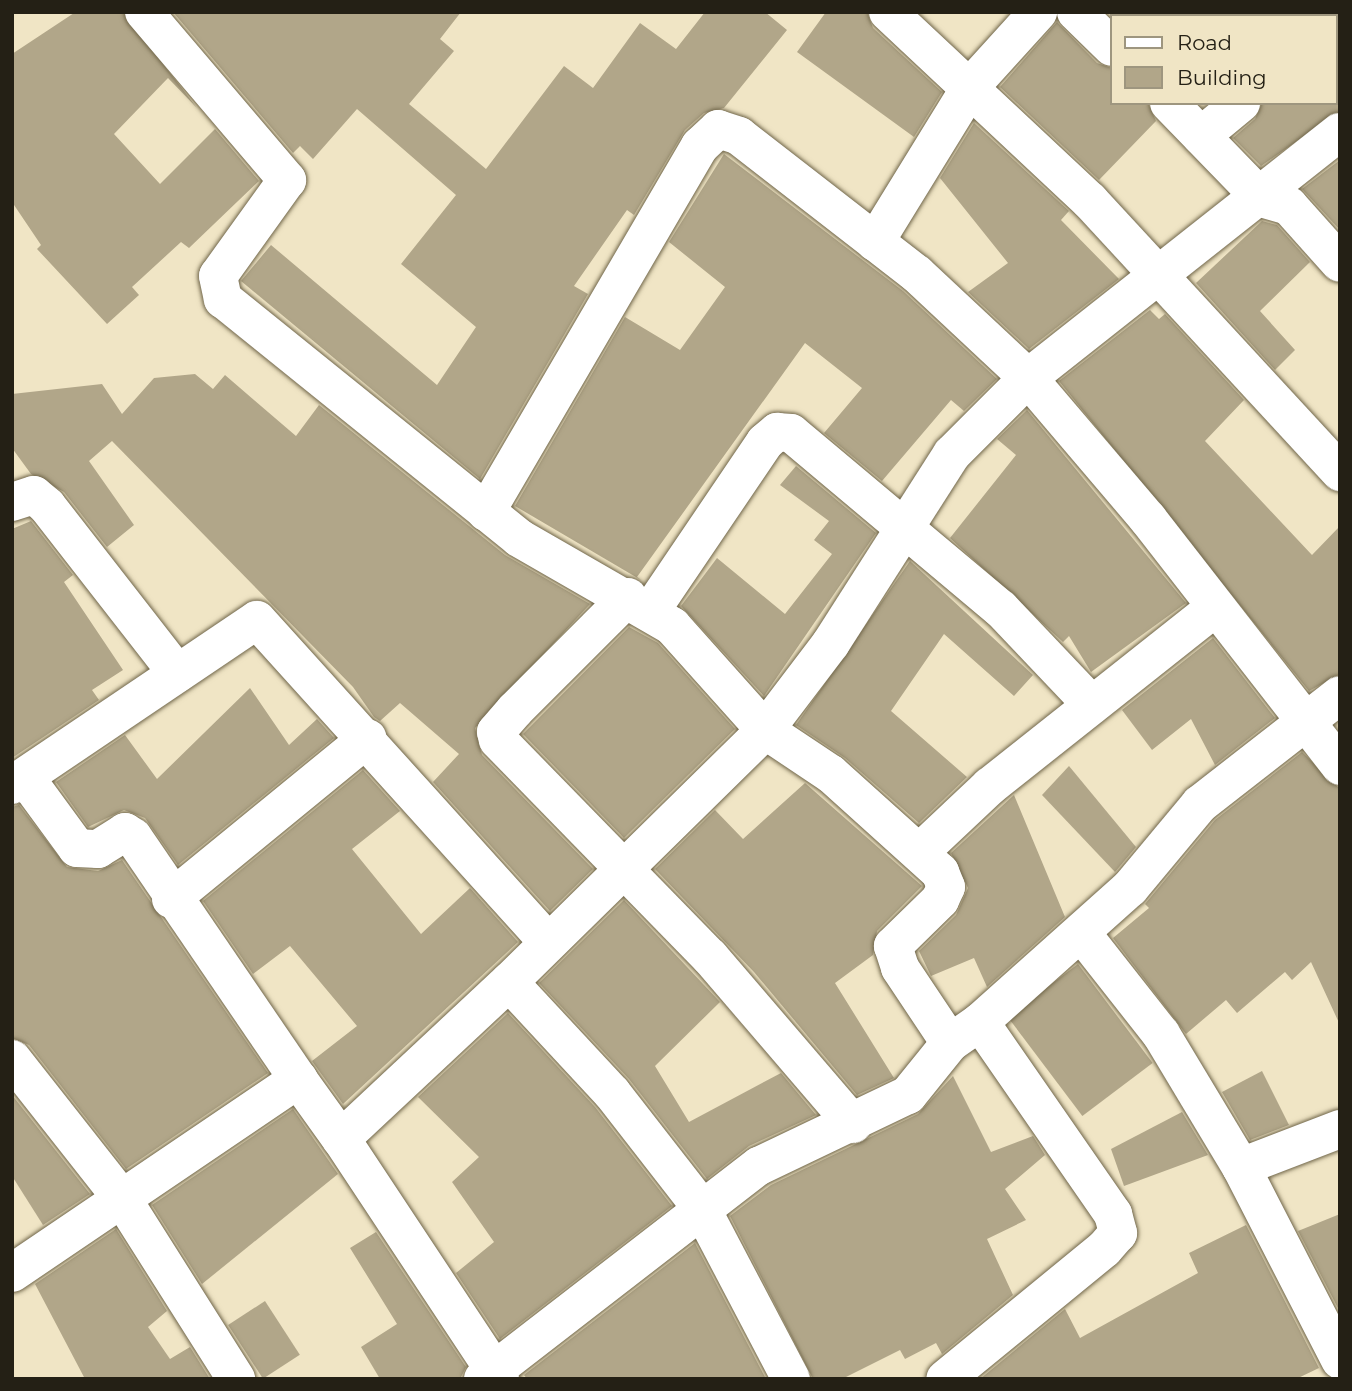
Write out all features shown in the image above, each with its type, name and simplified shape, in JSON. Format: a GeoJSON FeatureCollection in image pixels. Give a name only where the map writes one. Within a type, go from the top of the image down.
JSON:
{"type":"FeatureCollection","features":[{"type":"Feature","properties":{"kind":"street"},"geometry":{"type":"LineString","coordinates":[[888,12],[971,86],[1161,277],[1340,472]]}},
{"type":"Feature","properties":{"kind":"street"},"geometry":{"type":"LineString","coordinates":[[875,242],[971,86],[1038,12]]}},
{"type":"Feature","properties":{"kind":"street"},"geometry":{"type":"LineString","coordinates":[[1076,12],[1110,45]]}},
{"type":"Feature","properties":{"kind":"street"},"geometry":{"type":"LineString","coordinates":[[159,17],[287,180],[218,276],[223,299],[519,538],[639,605],[715,669],[765,730],[831,774],[920,852],[946,887],[893,946],[1113,1214],[1118,1234],[945,1379]]}},
{"type":"Feature","properties":{"kind":"street"},"geometry":{"type":"LineString","coordinates":[[1171,105],[1261,198],[1289,206],[1340,263]]}},
{"type":"Feature","properties":{"kind":"street"},"geometry":{"type":"LineString","coordinates":[[1201,136],[1239,105]]}},
{"type":"Feature","properties":{"kind":"street"},"geometry":{"type":"LineString","coordinates":[[486,512],[700,146],[718,129],[738,136],[875,242],[1027,377],[1216,607],[1340,766]]}},
{"type":"Feature","properties":{"kind":"street"},"geometry":{"type":"LineString","coordinates":[[341,1139],[509,982],[622,864],[765,730],[831,643],[952,454],[1027,377],[1161,277],[1338,136]]}},
{"type":"Feature","properties":{"kind":"street"},"geometry":{"type":"LineString","coordinates":[[853,1124],[622,864],[503,748],[496,732],[639,605],[777,432],[791,433],[902,530],[1002,610],[1092,705]]}},
{"type":"Feature","properties":{"kind":"street"},"geometry":{"type":"LineString","coordinates":[[12,502],[34,495],[47,506],[177,673]]}},
{"type":"Feature","properties":{"kind":"street"},"geometry":{"type":"LineString","coordinates":[[920,852],[1092,705],[1216,607]]}},
{"type":"Feature","properties":{"kind":"street"},"geometry":{"type":"LineString","coordinates":[[548,942],[368,738],[257,620],[19,781],[77,848],[98,849],[125,832],[133,837],[171,899],[341,1139],[493,1376],[700,1206],[759,1166],[853,1124],[908,1095],[965,1032],[1083,935],[1199,804],[1340,695]]}},
{"type":"Feature","properties":{"kind":"street"},"geometry":{"type":"LineString","coordinates":[[171,899],[368,738]]}},
{"type":"Feature","properties":{"kind":"street"},"geometry":{"type":"LineString","coordinates":[[1083,935],[1161,1034],[1241,1167],[1340,1360]]}},
{"type":"Feature","properties":{"kind":"street"},"geometry":{"type":"LineString","coordinates":[[509,982],[612,1093],[700,1206],[791,1379]]}},
{"type":"Feature","properties":{"kind":"street"},"geometry":{"type":"LineString","coordinates":[[12,1059],[123,1200],[236,1379]]}},
{"type":"Feature","properties":{"kind":"street"},"geometry":{"type":"LineString","coordinates":[[12,1273],[298,1079]]}},
{"type":"Feature","properties":{"kind":"street"},"geometry":{"type":"LineString","coordinates":[[1241,1167],[1340,1129]]}},
{"type":"Feature","properties":{"kind":"building"},"geometry":{"type":"Polygon","coordinates":[[[123,12],[197,108],[168,78],[114,134],[160,184],[215,129],[259,181],[189,248],[181,242],[132,287],[139,295],[107,324],[37,249],[41,245],[12,202],[12,54],[74,13],[123,12]]]}},
{"type":"Feature","properties":{"kind":"building"},"geometry":{"type":"Polygon","coordinates":[[[173,12],[461,12],[440,39],[454,51],[409,104],[486,169],[564,66],[593,88],[640,23],[676,49],[705,12],[765,12],[787,30],[724,108],[704,113],[685,130],[634,215],[627,210],[574,286],[588,294],[480,479],[241,281],[271,245],[437,385],[476,327],[401,264],[456,195],[357,109],[313,159],[300,146],[293,153],[173,12]]]}},
{"type":"Feature","properties":{"kind":"building"},"geometry":{"type":"Polygon","coordinates":[[[826,12],[867,12],[873,28],[942,92],[914,137],[797,52],[826,12]]]}},
{"type":"Feature","properties":{"kind":"building"},"geometry":{"type":"Polygon","coordinates":[[[1057,22],[1097,63],[1110,67],[1110,105],[1149,105],[1156,121],[1099,180],[1000,87],[1057,22]]]}},
{"type":"Feature","properties":{"kind":"building"},"geometry":{"type":"Polygon","coordinates":[[[1340,103],[1340,111],[1261,166],[1233,138],[1255,119],[1261,105],[1340,103]]]}},
{"type":"Feature","properties":{"kind":"building"},"geometry":{"type":"Polygon","coordinates":[[[974,123],[1069,211],[1061,220],[1119,279],[1029,349],[968,292],[1008,263],[940,178],[974,123]]]}},
{"type":"Feature","properties":{"kind":"building"},"geometry":{"type":"Polygon","coordinates":[[[724,154],[903,291],[997,379],[964,411],[951,400],[882,481],[824,433],[862,388],[805,343],[637,577],[641,580],[515,506],[625,317],[680,350],[725,287],[669,242],[724,154]]]}},
{"type":"Feature","properties":{"kind":"building"},"geometry":{"type":"Polygon","coordinates":[[[1340,160],[1340,230],[1302,189],[1340,160]]]}},
{"type":"Feature","properties":{"kind":"building"},"geometry":{"type":"Polygon","coordinates":[[[1262,221],[1277,225],[1310,262],[1260,311],[1295,350],[1275,370],[1196,283],[1262,221]]]}},
{"type":"Feature","properties":{"kind":"building"},"geometry":{"type":"Polygon","coordinates":[[[1150,310],[1159,319],[1165,314],[1244,400],[1205,441],[1312,555],[1340,526],[1340,674],[1309,691],[1059,381],[1150,310]]]}},
{"type":"Feature","properties":{"kind":"building"},"geometry":{"type":"Polygon","coordinates":[[[195,374],[213,389],[225,375],[296,436],[319,405],[505,555],[590,604],[475,728],[482,755],[593,869],[550,911],[433,782],[459,754],[400,703],[380,721],[374,717],[353,687],[112,441],[89,461],[134,525],[107,547],[64,492],[31,474],[12,448],[12,394],[102,384],[122,414],[154,378],[195,374]]]}},
{"type":"Feature","properties":{"kind":"building"},"geometry":{"type":"Polygon","coordinates":[[[1027,410],[1186,603],[1091,672],[1069,636],[1063,642],[950,538],[1016,455],[997,439],[1027,410]]]}},
{"type":"Feature","properties":{"kind":"building"},"geometry":{"type":"Polygon","coordinates":[[[796,466],[876,533],[764,696],[681,606],[717,558],[785,614],[832,554],[814,540],[829,521],[780,485],[796,466]]]}},
{"type":"Feature","properties":{"kind":"building"},"geometry":{"type":"Polygon","coordinates":[[[31,521],[73,575],[64,582],[123,670],[92,690],[99,700],[12,758],[12,529],[31,521]]]}},
{"type":"Feature","properties":{"kind":"building"},"geometry":{"type":"Polygon","coordinates":[[[910,561],[1033,675],[1014,696],[944,634],[891,711],[967,777],[919,823],[845,758],[796,725],[910,561]]]}},
{"type":"Feature","properties":{"kind":"building"},"geometry":{"type":"Polygon","coordinates":[[[629,627],[658,643],[735,729],[624,838],[523,734],[629,627]]]}},
{"type":"Feature","properties":{"kind":"building"},"geometry":{"type":"Polygon","coordinates":[[[1213,638],[1275,718],[1215,765],[1191,719],[1152,750],[1122,710],[1213,638]]]}},
{"type":"Feature","properties":{"kind":"building"},"geometry":{"type":"Polygon","coordinates":[[[250,688],[289,745],[317,719],[334,738],[178,865],[145,818],[124,810],[88,827],[56,782],[125,735],[157,779],[250,688]]]}},
{"type":"Feature","properties":{"kind":"building"},"geometry":{"type":"Polygon","coordinates":[[[1302,752],[1340,789],[1340,1025],[1311,962],[1292,980],[1285,972],[1237,1013],[1226,1000],[1186,1034],[1113,938],[1149,908],[1145,904],[1215,820],[1302,752]]]}},
{"type":"Feature","properties":{"kind":"building"},"geometry":{"type":"Polygon","coordinates":[[[1069,766],[1136,847],[1115,872],[1042,795],[1069,766]]]}},
{"type":"Feature","properties":{"kind":"building"},"geometry":{"type":"Polygon","coordinates":[[[363,770],[400,811],[352,849],[421,934],[470,888],[518,942],[343,1104],[312,1061],[357,1026],[290,946],[253,974],[203,901],[363,770]]]}},
{"type":"Feature","properties":{"kind":"building"},"geometry":{"type":"Polygon","coordinates":[[[805,783],[922,886],[877,931],[873,955],[835,983],[894,1078],[857,1095],[754,972],[655,869],[715,810],[743,839],[805,783]]]}},
{"type":"Feature","properties":{"kind":"building"},"geometry":{"type":"Polygon","coordinates":[[[1014,795],[1065,917],[987,987],[974,958],[931,976],[919,951],[956,915],[968,888],[951,853],[1014,795]]]}},
{"type":"Feature","properties":{"kind":"building"},"geometry":{"type":"Polygon","coordinates":[[[19,805],[67,867],[98,871],[122,860],[268,1073],[126,1169],[29,1045],[12,1038],[12,807],[19,805]]]}},
{"type":"Feature","properties":{"kind":"building"},"geometry":{"type":"Polygon","coordinates":[[[624,900],[720,1002],[655,1066],[689,1122],[781,1073],[816,1115],[749,1146],[707,1179],[629,1079],[539,983],[624,900]]]}},
{"type":"Feature","properties":{"kind":"building"},"geometry":{"type":"Polygon","coordinates":[[[1078,964],[1153,1063],[1082,1116],[1008,1017],[1078,964]]]}},
{"type":"Feature","properties":{"kind":"building"},"geometry":{"type":"Polygon","coordinates":[[[508,1013],[595,1107],[672,1206],[500,1339],[456,1273],[494,1242],[452,1182],[479,1157],[418,1097],[508,1013]]]}},
{"type":"Feature","properties":{"kind":"building"},"geometry":{"type":"Polygon","coordinates":[[[1262,1071],[1289,1125],[1250,1140],[1222,1092],[1262,1071]]]}},
{"type":"Feature","properties":{"kind":"building"},"geometry":{"type":"Polygon","coordinates":[[[953,1076],[991,1152],[1033,1136],[1045,1155],[1005,1189],[1026,1220],[987,1239],[1013,1295],[942,1354],[936,1343],[905,1359],[900,1350],[842,1379],[813,1379],[730,1216],[771,1185],[918,1114],[953,1076]]]}},
{"type":"Feature","properties":{"kind":"building"},"geometry":{"type":"Polygon","coordinates":[[[12,1095],[90,1194],[43,1225],[12,1176],[12,1095]]]}},
{"type":"Feature","properties":{"kind":"building"},"geometry":{"type":"Polygon","coordinates":[[[293,1109],[338,1174],[202,1284],[152,1205],[293,1109]]]}},
{"type":"Feature","properties":{"kind":"building"},"geometry":{"type":"Polygon","coordinates":[[[1182,1112],[1208,1155],[1124,1186],[1111,1149],[1182,1112]]]}},
{"type":"Feature","properties":{"kind":"building"},"geometry":{"type":"Polygon","coordinates":[[[1340,1214],[1340,1312],[1298,1231],[1340,1214]]]}},
{"type":"Feature","properties":{"kind":"building"},"geometry":{"type":"Polygon","coordinates":[[[1246,1225],[1319,1368],[1296,1379],[980,1379],[1065,1309],[1080,1338],[1198,1273],[1189,1253],[1246,1225]]]}},
{"type":"Feature","properties":{"kind":"building"},"geometry":{"type":"Polygon","coordinates":[[[116,1229],[167,1311],[148,1327],[170,1359],[190,1347],[210,1379],[85,1379],[35,1284],[116,1229]]]}},
{"type":"Feature","properties":{"kind":"building"},"geometry":{"type":"Polygon","coordinates":[[[376,1232],[466,1367],[460,1379],[380,1379],[361,1347],[397,1324],[350,1248],[376,1232]]]}},
{"type":"Feature","properties":{"kind":"building"},"geometry":{"type":"Polygon","coordinates":[[[695,1243],[766,1379],[527,1379],[524,1375],[695,1243]]]}},
{"type":"Feature","properties":{"kind":"building"},"geometry":{"type":"Polygon","coordinates":[[[265,1301],[300,1355],[263,1379],[228,1325],[265,1301]]]}}]}
